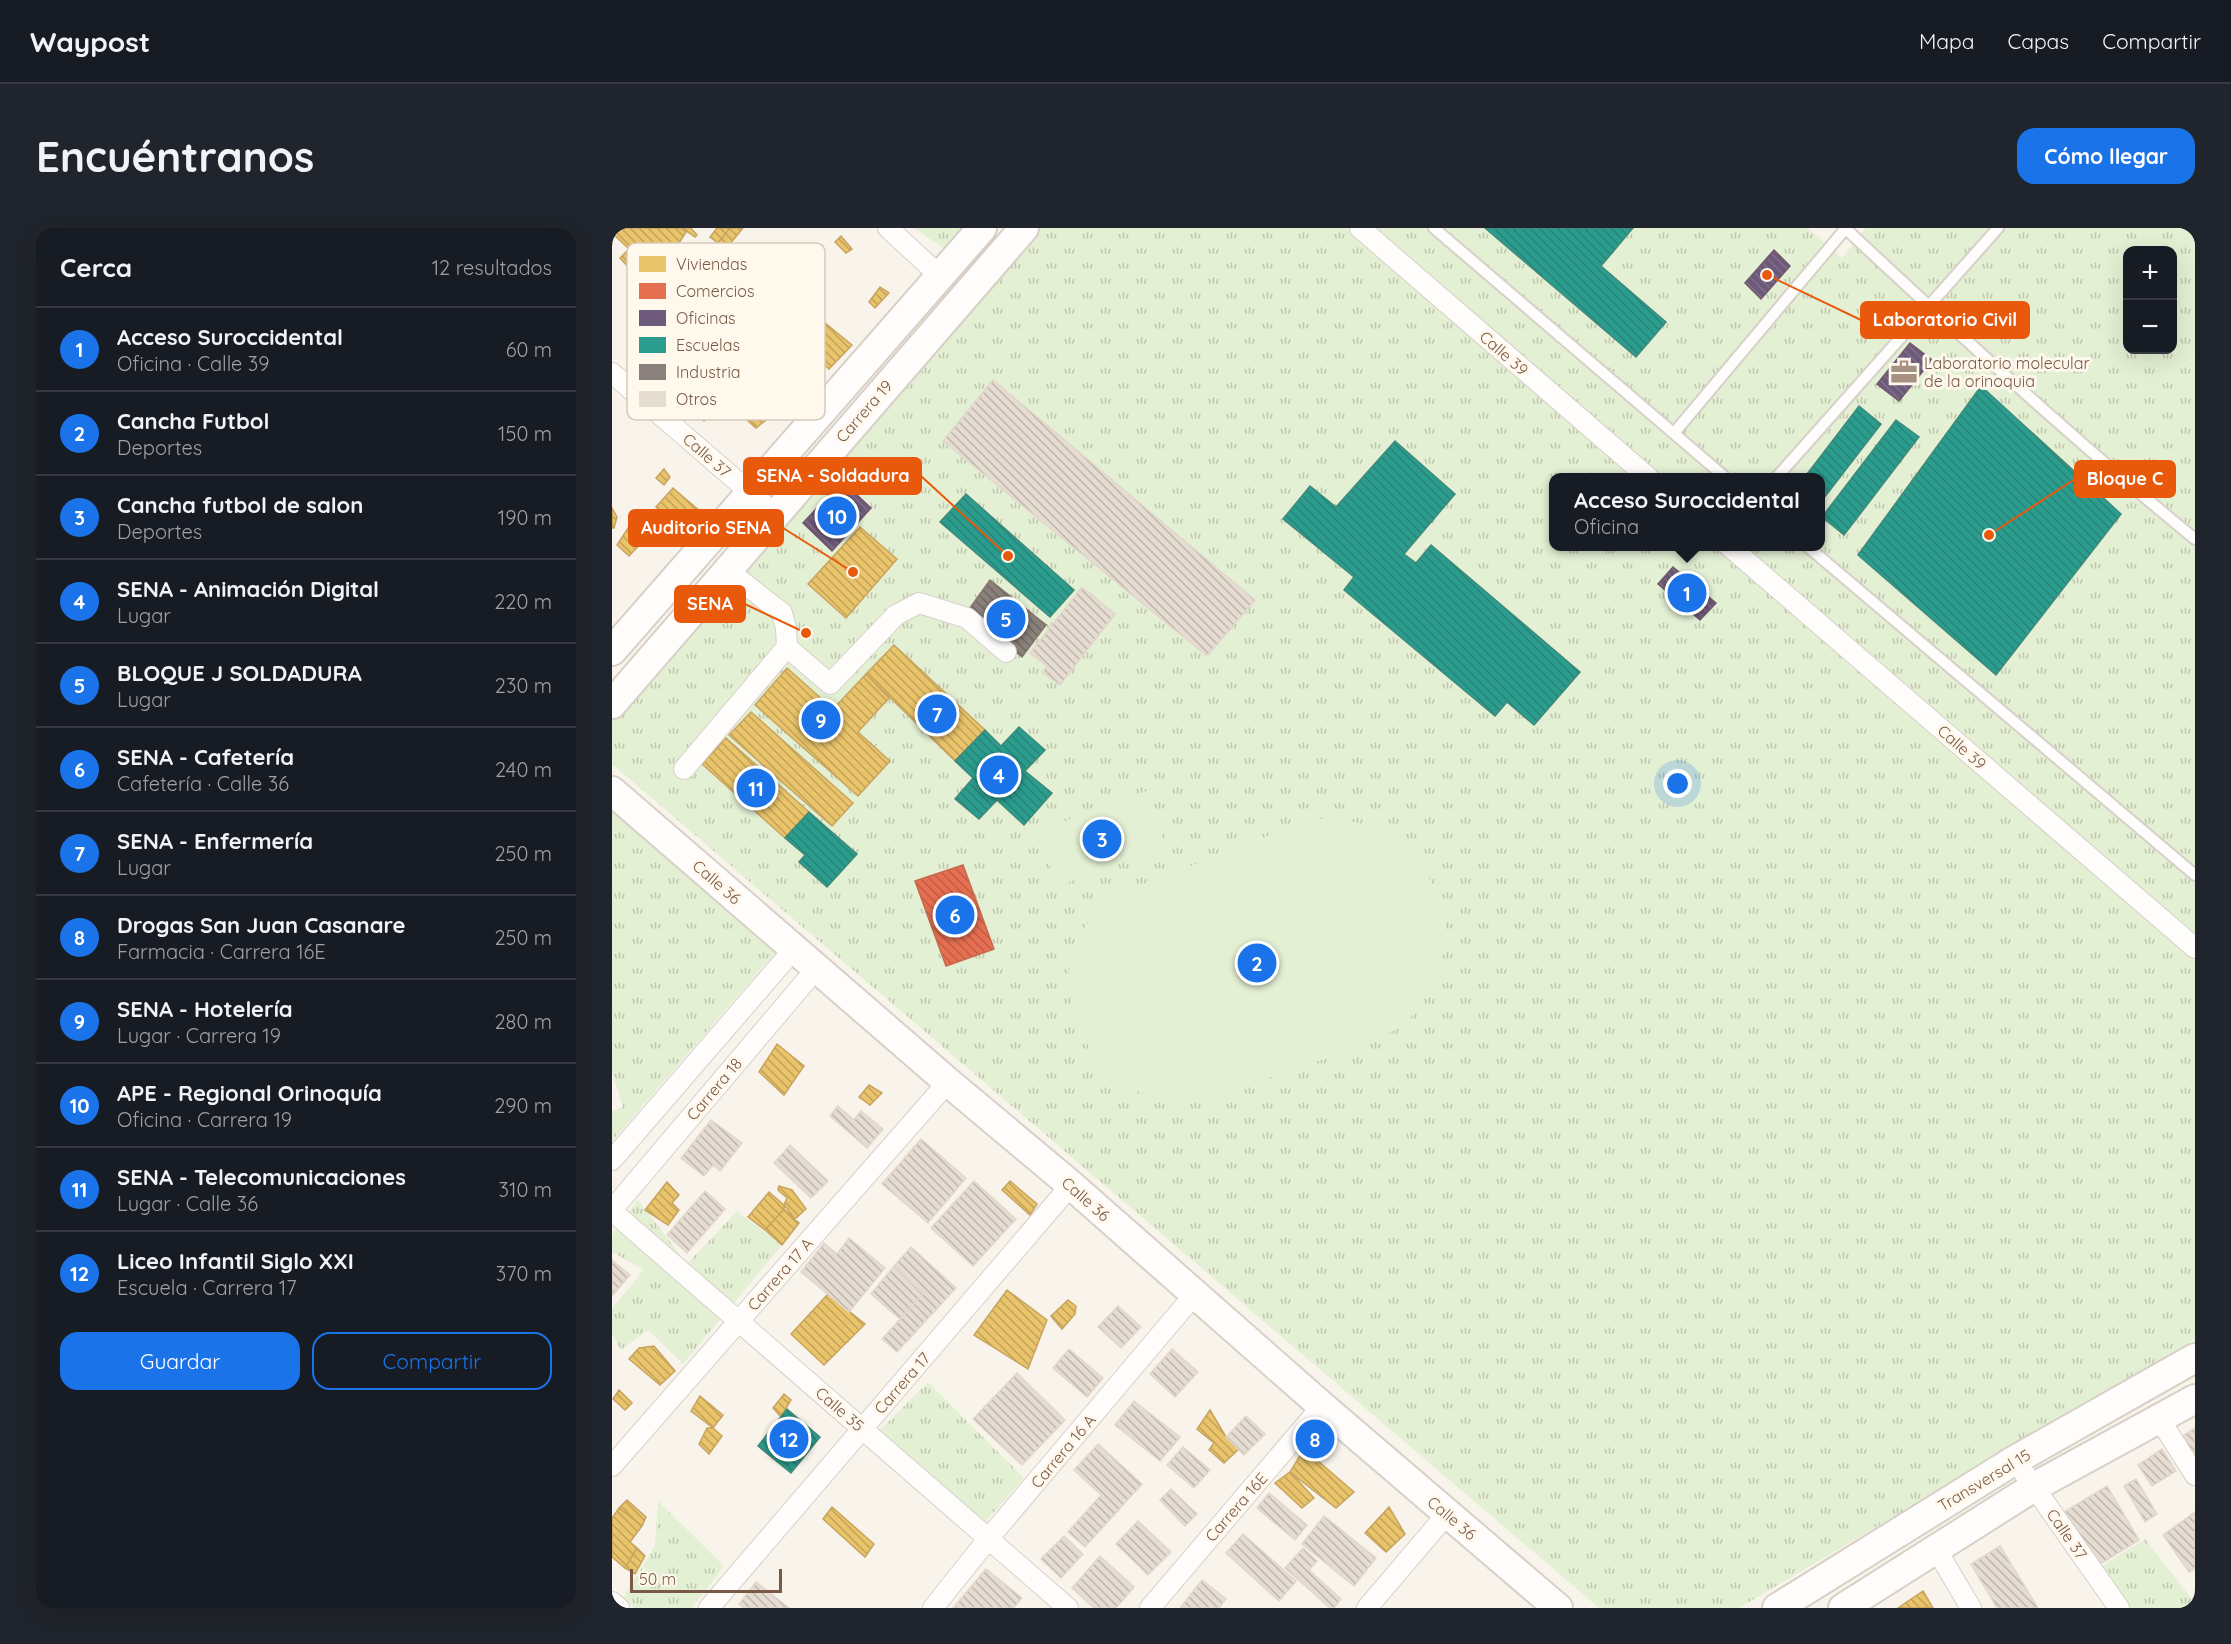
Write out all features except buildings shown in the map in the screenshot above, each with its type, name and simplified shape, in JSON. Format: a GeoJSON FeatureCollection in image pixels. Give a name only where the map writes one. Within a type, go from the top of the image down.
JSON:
{"type":"FeatureCollection","features":[{"type":"Feature","properties":{"kind":"street"},"geometry":{"type":"LineString","coordinates":[[888,228],[940,276]]}},
{"type":"Feature","properties":{"kind":"street","name":"Carrera 19"},"geometry":{"type":"LineString","coordinates":[[825,407],[982,228]]}},
{"type":"Feature","properties":{"kind":"street","name":"Carrera 19"},"geometry":{"type":"LineString","coordinates":[[612,704],[1024,228]]}},
{"type":"Feature","properties":{"kind":"street","name":"Calle 39"},"geometry":{"type":"LineString","coordinates":[[1360,228],[1644,473]]}},
{"type":"Feature","properties":{"kind":"street","name":"Calle 37"},"geometry":{"type":"LineString","coordinates":[[612,373],[627,386]]}},
{"type":"Feature","properties":{"kind":"street","name":"Calle 37"},"geometry":{"type":"LineString","coordinates":[[667,420],[775,514]]}},
{"type":"Feature","properties":{"kind":"street","name":"Carrera 19"},"geometry":{"type":"LineString","coordinates":[[612,651],[813,420]]}},
{"type":"Feature","properties":{"kind":"street","name":"Calle 39"},"geometry":{"type":"LineString","coordinates":[[1735,551],[2195,948]]}},
{"type":"Feature","properties":{"kind":"street"},"geometry":{"type":"LineString","coordinates":[[684,769],[787,647],[782,613],[727,570]]}},
{"type":"Feature","properties":{"kind":"street"},"geometry":{"type":"LineString","coordinates":[[787,647],[830,684],[896,615],[919,603],[967,618],[1006,652]]}},
{"type":"Feature","properties":{"kind":"street","name":"Calle 36"},"geometry":{"type":"LineString","coordinates":[[612,791],[816,969],[1071,1185],[1194,1295],[1558,1608]]}},
{"type":"Feature","properties":{"kind":"street","name":"Carrera 18"},"geometry":{"type":"LineString","coordinates":[[612,1160],[794,949]]}},
{"type":"Feature","properties":{"kind":"street","name":"Carrera 18"},"geometry":{"type":"LineString","coordinates":[[612,1210],[816,969]]}},
{"type":"Feature","properties":{"kind":"street","name":"Carrera 17 A"},"geometry":{"type":"LineString","coordinates":[[612,1466],[948,1082]]}},
{"type":"Feature","properties":{"kind":"street","name":"Carrera 17"},"geometry":{"type":"LineString","coordinates":[[709,1608],[1071,1185]]}},
{"type":"Feature","properties":{"kind":"street","name":"Calle 35"},"geometry":{"type":"LineString","coordinates":[[612,1210],[1068,1608]]}},
{"type":"Feature","properties":{"kind":"street","name":"Carrera 16 A"},"geometry":{"type":"LineString","coordinates":[[933,1608],[988,1539],[1194,1295]]}},
{"type":"Feature","properties":{"kind":"street","name":"Transversal 15"},"geometry":{"type":"LineString","coordinates":[[1777,1608],[2015,1460],[2195,1358]]}},
{"type":"Feature","properties":{"kind":"street","name":"Transversal 15"},"geometry":{"type":"LineString","coordinates":[[1843,1608],[2034,1487],[2195,1399]]}},
{"type":"Feature","properties":{"kind":"street","name":"Carrera 16E"},"geometry":{"type":"LineString","coordinates":[[1150,1608],[1322,1406]]}},
{"type":"Feature","properties":{"kind":"street"},"geometry":{"type":"LineString","coordinates":[[2160,1420],[2195,1475]]}},
{"type":"Feature","properties":{"kind":"street","name":"Calle 37"},"geometry":{"type":"LineString","coordinates":[[2015,1460],[2119,1608]]}},
{"type":"Feature","properties":{"kind":"street"},"geometry":{"type":"LineString","coordinates":[[1367,1608],[1447,1514]]}},
{"type":"Feature","properties":{"kind":"street"},"geometry":{"type":"LineString","coordinates":[[1936,1550],[1971,1608]]}},
{"type":"Feature","properties":{"kind":"street"},"geometry":{"type":"LineString","coordinates":[[612,1602],[619,1608]]}},
{"type":"Feature","properties":{"kind":"lane"},"geometry":{"type":"LineString","coordinates":[[1434,228],[1721,473]]}},
{"type":"Feature","properties":{"kind":"lane"},"geometry":{"type":"LineString","coordinates":[[1674,433],[1846,228],[1928,306],[2126,483],[2195,539]]}},
{"type":"Feature","properties":{"kind":"lane"},"geometry":{"type":"LineString","coordinates":[[1780,473],[1998,228]]}},
{"type":"Feature","properties":{"kind":"lane"},"geometry":{"type":"LineString","coordinates":[[1813,551],[2195,875]]}},
{"type":"Feature","properties":{"kind":"green space"},"geometry":{"type":"Polygon","coordinates":[[[914,228],[965,228],[945,249],[914,228]]]}},
{"type":"Feature","properties":{"kind":"green space"},"geometry":{"type":"Polygon","coordinates":[[[1036,228],[1808,228],[1842,258],[1866,228],[2195,228],[2195,1339],[1739,1608],[1599,1608],[612,764],[612,719],[1036,228]]]}},
{"type":"Feature","properties":{"kind":"green space"},"geometry":{"type":"Polygon","coordinates":[[[1145,791],[1166,846],[1058,886],[1038,831],[1145,791]]]}},
{"type":"Feature","properties":{"kind":"green space"},"geometry":{"type":"Polygon","coordinates":[[[612,801],[781,946],[612,1141],[612,1111],[623,1107],[612,1073],[612,801]]]}},
{"type":"Feature","properties":{"kind":"green space"},"geometry":{"type":"Polygon","coordinates":[[[1332,818],[1351,821],[1382,831],[1406,847],[1426,872],[1441,904],[1445,934],[1441,964],[1429,992],[1408,1021],[1389,1033],[1349,1050],[1206,1100],[1175,1104],[1165,1102],[1143,1094],[1123,1082],[1105,1067],[1090,1049],[1079,1028],[1071,1006],[1069,983],[1071,960],[1077,941],[1099,909],[1113,896],[1291,827],[1311,820],[1332,818]]]}},
{"type":"Feature","properties":{"kind":"green space"},"geometry":{"type":"Polygon","coordinates":[[[638,1200],[687,1264],[737,1211],[782,1245],[683,1364],[648,1330],[621,1350],[612,1335],[612,1308],[644,1270],[612,1252],[612,1235],[638,1200]]]}},
{"type":"Feature","properties":{"kind":"green space"},"geometry":{"type":"Polygon","coordinates":[[[928,1382],[1024,1478],[978,1530],[875,1435],[928,1382]]]}},
{"type":"Feature","properties":{"kind":"green space"},"geometry":{"type":"Polygon","coordinates":[[[658,1501],[724,1566],[692,1608],[634,1608],[623,1598],[655,1545],[658,1501]]]}},
{"type":"Feature","properties":{"kind":"green space"},"geometry":{"type":"Polygon","coordinates":[[[2145,1539],[2195,1603],[2195,1608],[2127,1608],[2100,1567],[2145,1539]]]}},
{"type":"Feature","properties":{"kind":"place","name":"Laboratorio Civil"},"geometry":{"type":"Point","coordinates":[1767,275]}},
{"type":"Feature","properties":{"kind":"place","name":"Laboratorio molecular de la orinoquia"},"geometry":{"type":"Point","coordinates":[1904,372]}},
{"type":"Feature","properties":{"kind":"place","name":"APE - Regional Orinoquía"},"geometry":{"type":"Point","coordinates":[837,516]}},
{"type":"Feature","properties":{"kind":"place","name":"Bloque C"},"geometry":{"type":"Point","coordinates":[1989,535]}},
{"type":"Feature","properties":{"kind":"place","name":"SENA - Soldadura"},"geometry":{"type":"Point","coordinates":[1008,556]}},
{"type":"Feature","properties":{"kind":"place","name":"Auditorio SENA"},"geometry":{"type":"Point","coordinates":[853,572]}},
{"type":"Feature","properties":{"kind":"place","name":"Acceso Suroccidental"},"geometry":{"type":"Point","coordinates":[1687,593]}},
{"type":"Feature","properties":{"kind":"place","name":"BLOQUE J SOLDADURA"},"geometry":{"type":"Point","coordinates":[1006,619]}},
{"type":"Feature","properties":{"kind":"place","name":"SENA"},"geometry":{"type":"Point","coordinates":[806,633]}},
{"type":"Feature","properties":{"kind":"place","name":"SENA - Enfermería"},"geometry":{"type":"Point","coordinates":[937,714]}},
{"type":"Feature","properties":{"kind":"place","name":"SENA - Hotelería"},"geometry":{"type":"Point","coordinates":[821,720]}},
{"type":"Feature","properties":{"kind":"place","name":"SENA - Animación Digital"},"geometry":{"type":"Point","coordinates":[999,775]}},
{"type":"Feature","properties":{"kind":"place","name":"SENA - Telecomunicaciones"},"geometry":{"type":"Point","coordinates":[756,788]}},
{"type":"Feature","properties":{"kind":"place","name":"Cancha futbol de salon"},"geometry":{"type":"Point","coordinates":[1102,839]}},
{"type":"Feature","properties":{"kind":"place","name":"SENA - Cafetería"},"geometry":{"type":"Point","coordinates":[955,915]}},
{"type":"Feature","properties":{"kind":"place","name":"Cancha Futbol"},"geometry":{"type":"Point","coordinates":[1257,963]}},
{"type":"Feature","properties":{"kind":"place","name":"Liceo Infantil Siglo XXI"},"geometry":{"type":"Point","coordinates":[789,1439]}},
{"type":"Feature","properties":{"kind":"place","name":"Drogas San Juan Casanare"},"geometry":{"type":"Point","coordinates":[1315,1439]}}]}
